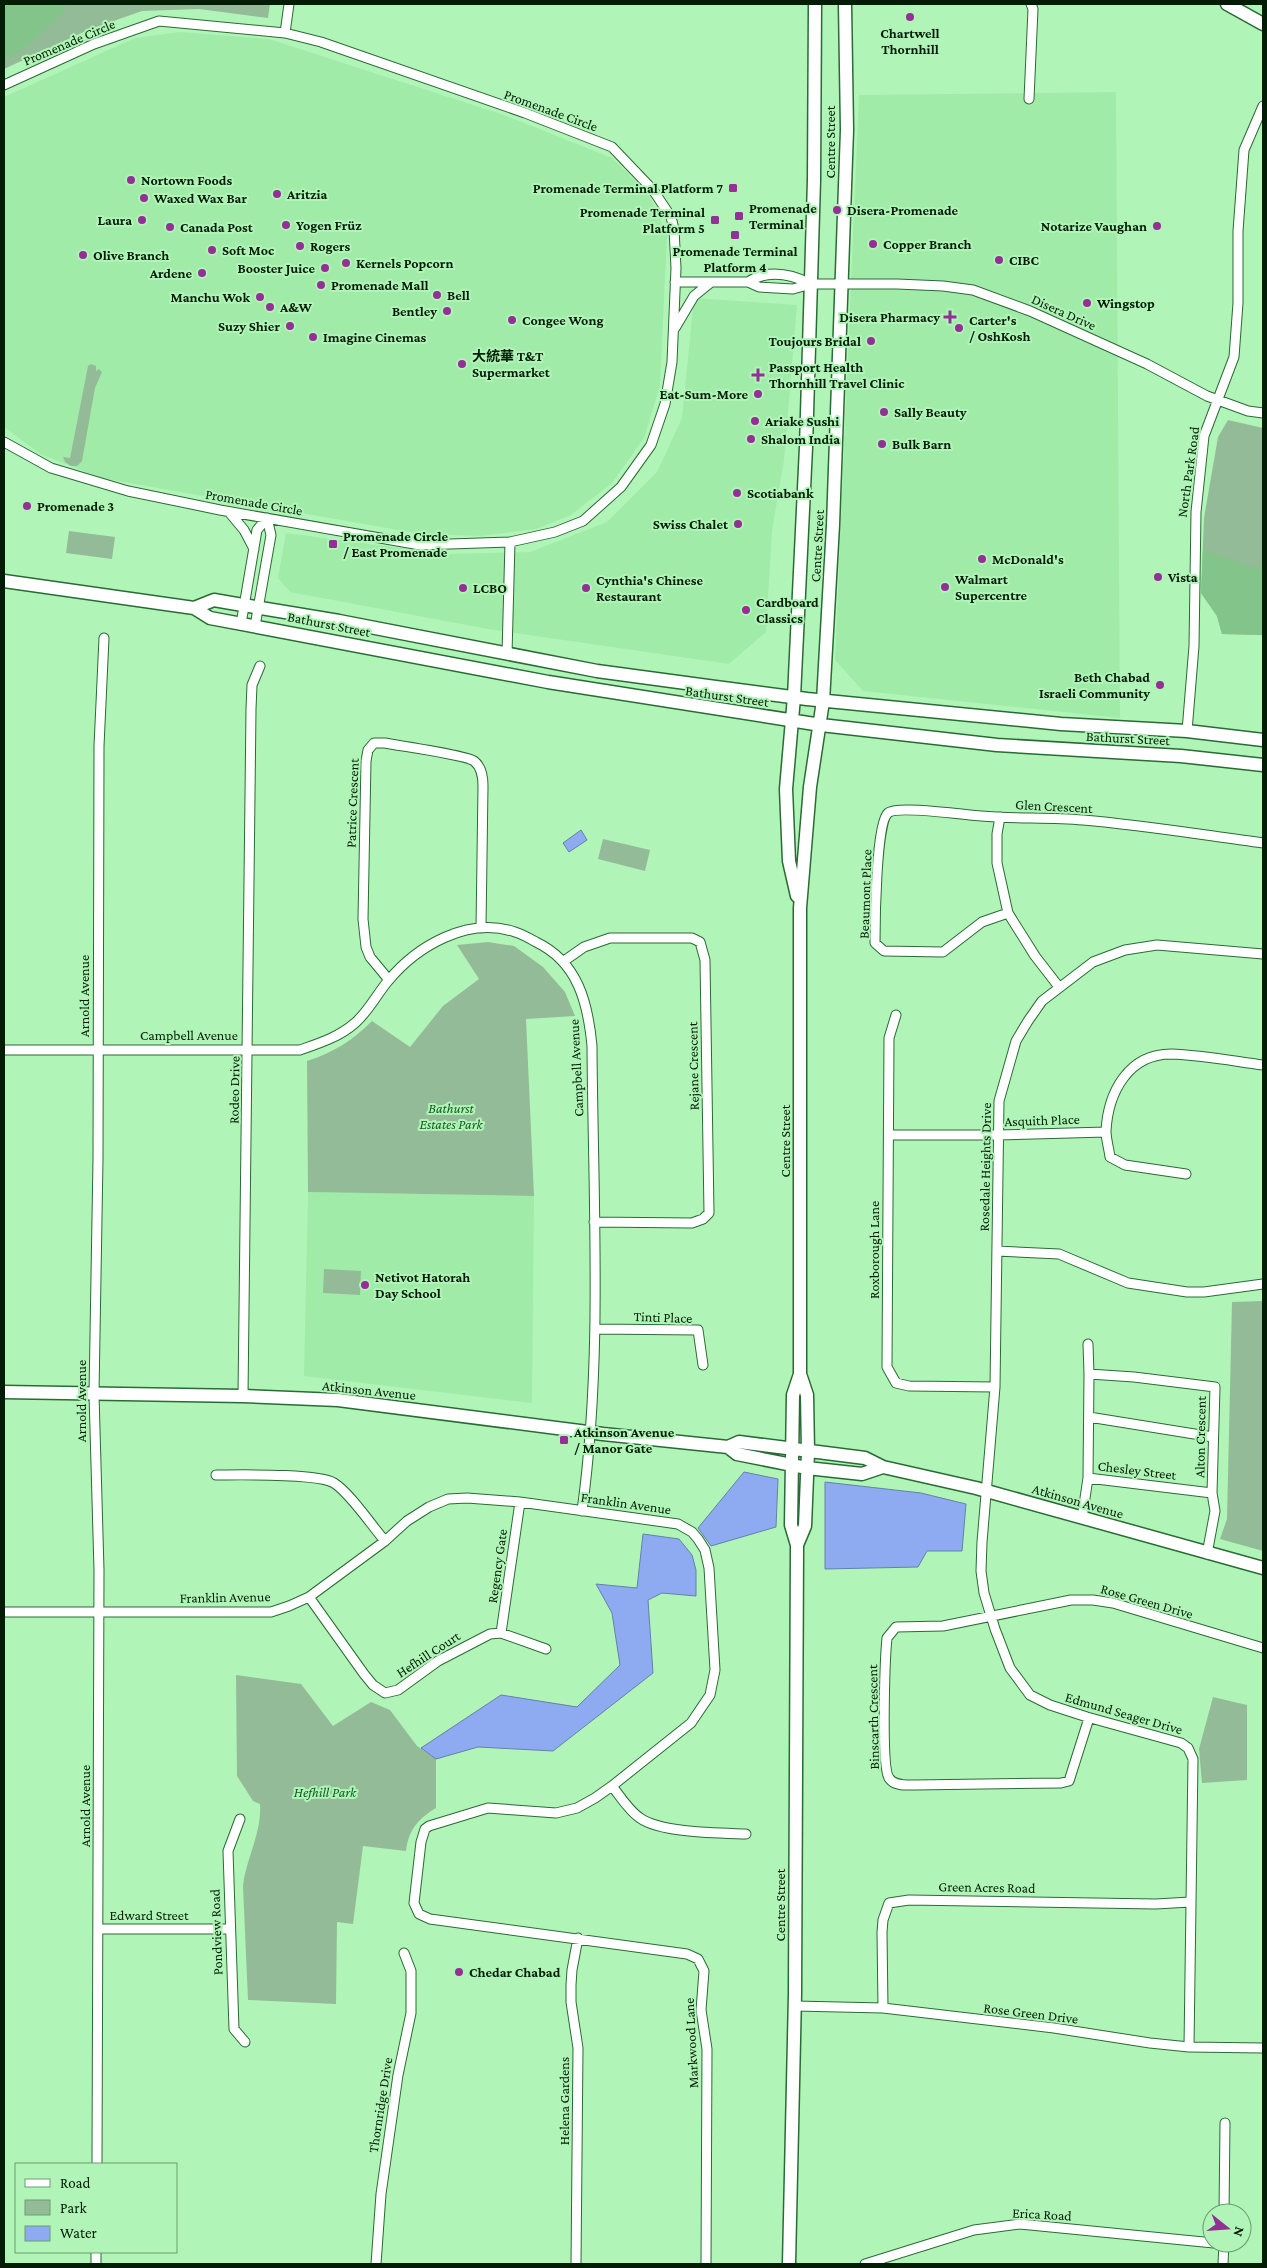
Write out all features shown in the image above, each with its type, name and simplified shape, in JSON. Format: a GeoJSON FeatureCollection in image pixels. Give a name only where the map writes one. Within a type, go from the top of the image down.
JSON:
{"type":"FeatureCollection","features":[{"type":"Feature","properties":{"kind":"main road","name":"Centre Street"},"geometry":{"type":"LineString","coordinates":[[800,908],[789,861],[786,790],[794,697],[805,475],[811,284],[815,4]]}},
{"type":"Feature","properties":{"kind":"main road","name":"Centre Street"},"geometry":{"type":"LineString","coordinates":[[789,2264],[795,2006],[797,1545],[791,1525],[793,1395],[800,1374],[800,908],[815,743],[821,725],[833,525],[847,130],[845,4]]}},
{"type":"Feature","properties":{"kind":"main road"},"geometry":{"type":"LineString","coordinates":[[1228,4],[1263,24]]}},
{"type":"Feature","properties":{"kind":"main road","name":"Bathurst Street"},"geometry":{"type":"LineString","coordinates":[[4,581],[194,608],[210,618],[548,682],[705,708],[821,725],[997,745],[1182,756],[1263,766]]}},
{"type":"Feature","properties":{"kind":"main road","name":"Bathurst Street"},"geometry":{"type":"LineString","coordinates":[[194,608],[214,600],[597,671],[823,701],[1061,724],[1187,731],[1263,740]]}},
{"type":"Feature","properties":{"kind":"main road","name":"Centre Street"},"geometry":{"type":"LineString","coordinates":[[797,1545],[805,1526],[808,1452],[807,1395],[800,1374]]}},
{"type":"Feature","properties":{"kind":"main road","name":"Atkinson Avenue"},"geometry":{"type":"LineString","coordinates":[[4,1392],[244,1396],[349,1401],[591,1432],[728,1447],[740,1442],[866,1458],[883,1467],[987,1491],[1207,1554],[1263,1568]]}},
{"type":"Feature","properties":{"kind":"main road","name":"Atkinson Avenue"},"geometry":{"type":"LineString","coordinates":[[728,1447],[737,1454],[807,1468],[862,1474],[883,1467]]}},
{"type":"Feature","properties":{"kind":"street"},"geometry":{"type":"LineString","coordinates":[[285,33],[289,4]]}},
{"type":"Feature","properties":{"kind":"street"},"geometry":{"type":"LineString","coordinates":[[1029,99],[1033,9],[1031,4]]}},
{"type":"Feature","properties":{"kind":"street","name":"Promenade Circle"},"geometry":{"type":"LineString","coordinates":[[4,85],[94,44],[159,21],[285,33],[321,42],[525,113],[612,147],[653,190],[671,217],[675,240],[672,362],[665,404],[651,445],[626,482],[583,521],[555,532],[510,542],[420,545],[229,512],[128,491],[51,468],[4,442]]}},
{"type":"Feature","properties":{"kind":"street","name":"North Park Road"},"geometry":{"type":"LineString","coordinates":[[1187,731],[1194,646],[1196,512],[1204,436],[1234,357],[1238,303],[1238,231],[1244,150],[1263,106]]}},
{"type":"Feature","properties":{"kind":"street"},"geometry":{"type":"LineString","coordinates":[[748,282],[760,275],[794,275],[811,284]]}},
{"type":"Feature","properties":{"kind":"street"},"geometry":{"type":"LineString","coordinates":[[675,282],[748,282],[759,287],[793,289],[811,284]]}},
{"type":"Feature","properties":{"kind":"street"},"geometry":{"type":"LineString","coordinates":[[674,331],[694,296],[710,283]]}},
{"type":"Feature","properties":{"kind":"street","name":"Disera Drive"},"geometry":{"type":"LineString","coordinates":[[811,284],[897,284],[943,286],[973,290],[1030,311],[1147,364],[1217,400],[1248,411],[1263,413]]}},
{"type":"Feature","properties":{"kind":"street"},"geometry":{"type":"LineString","coordinates":[[229,512],[244,530],[254,550]]}},
{"type":"Feature","properties":{"kind":"street"},"geometry":{"type":"LineString","coordinates":[[241,624],[257,530],[267,518]]}},
{"type":"Feature","properties":{"kind":"street"},"geometry":{"type":"LineString","coordinates":[[255,626],[271,535],[267,518]]}},
{"type":"Feature","properties":{"kind":"street"},"geometry":{"type":"LineString","coordinates":[[507,654],[510,542]]}},
{"type":"Feature","properties":{"kind":"street","name":"Arnold Avenue"},"geometry":{"type":"LineString","coordinates":[[97,2163],[98,1611],[94,1394],[99,746],[104,638]]}},
{"type":"Feature","properties":{"kind":"street","name":"Rodeo Drive"},"geometry":{"type":"LineString","coordinates":[[244,1396],[251,701],[252,685],[260,666]]}},
{"type":"Feature","properties":{"kind":"street","name":"Patrice Crescent"},"geometry":{"type":"LineString","coordinates":[[388,980],[370,957],[366,947],[363,919],[366,761],[368,750],[374,743],[385,743],[473,760],[478,766],[483,775],[481,928]]}},
{"type":"Feature","properties":{"kind":"street","name":"Beaumont Place"},"geometry":{"type":"LineString","coordinates":[[1000,817],[906,810],[893,810],[886,814],[882,824],[878,863],[875,943],[884,951],[943,952],[982,922],[1008,913]]}},
{"type":"Feature","properties":{"kind":"street","name":"Glen Crescent"},"geometry":{"type":"LineString","coordinates":[[1059,987],[1035,956],[1008,913],[997,863],[997,834],[1000,817],[1084,820],[1263,843]]}},
{"type":"Feature","properties":{"kind":"street","name":"Campbell Avenue"},"geometry":{"type":"LineString","coordinates":[[4,1050],[248,1048],[300,1050],[336,1037],[356,1022],[388,980],[419,950],[461,931],[481,928],[514,931],[544,945],[564,961],[583,998],[590,1029],[595,1329],[591,1432],[582,1511]]}},
{"type":"Feature","properties":{"kind":"street","name":"Rejane Crescent"},"geometry":{"type":"LineString","coordinates":[[564,961],[584,947],[610,938],[692,938],[700,942],[705,960],[709,1213],[703,1219],[692,1223],[594,1222]]}},
{"type":"Feature","properties":{"kind":"street","name":"Rosedale Heights Drive"},"geometry":{"type":"LineString","coordinates":[[987,1491],[995,1387],[999,1101],[1016,1041],[1042,1001],[1093,962],[1125,950],[1175,945],[1263,954]]}},
{"type":"Feature","properties":{"kind":"street","name":"Roxborough Lane"},"geometry":{"type":"LineString","coordinates":[[896,1015],[889,1038],[887,1368],[890,1376],[896,1383],[909,1386],[995,1387]]}},
{"type":"Feature","properties":{"kind":"street"},"geometry":{"type":"LineString","coordinates":[[1186,1174],[1116,1162],[1110,1157],[1106,1132],[1110,1100],[1125,1074],[1150,1058],[1170,1054],[1263,1065]]}},
{"type":"Feature","properties":{"kind":"street","name":"Asquith Place"},"geometry":{"type":"LineString","coordinates":[[889,1135],[998,1135],[1106,1132]]}},
{"type":"Feature","properties":{"kind":"street"},"geometry":{"type":"LineString","coordinates":[[997,1251],[1059,1254],[1128,1283],[1187,1292],[1204,1292],[1263,1284]]}},
{"type":"Feature","properties":{"kind":"street","name":"Tinti Place"},"geometry":{"type":"LineString","coordinates":[[595,1329],[698,1330],[703,1365]]}},
{"type":"Feature","properties":{"kind":"street"},"geometry":{"type":"LineString","coordinates":[[1082,1518],[1088,1478],[1088,1344]]}},
{"type":"Feature","properties":{"kind":"street","name":"Alton Crescent"},"geometry":{"type":"LineString","coordinates":[[1089,1374],[1215,1387],[1212,1493],[1215,1511],[1207,1554]]}},
{"type":"Feature","properties":{"kind":"street"},"geometry":{"type":"LineString","coordinates":[[1089,1417],[1213,1437]]}},
{"type":"Feature","properties":{"kind":"street"},"geometry":{"type":"LineString","coordinates":[[216,1475],[265,1475],[328,1480],[341,1488],[385,1541]]}},
{"type":"Feature","properties":{"kind":"street","name":"Chesley Street"},"geometry":{"type":"LineString","coordinates":[[1088,1478],[1212,1493]]}},
{"type":"Feature","properties":{"kind":"street","name":"Edmund Seager Drive"},"geometry":{"type":"LineString","coordinates":[[987,1491],[981,1570],[984,1593],[1010,1668],[1030,1695],[1050,1705],[1089,1718],[1181,1742],[1188,1748],[1193,1759],[1188,2047]]}},
{"type":"Feature","properties":{"kind":"street","name":"Franklin Avenue"},"geometry":{"type":"LineString","coordinates":[[4,1612],[270,1612],[309,1597],[385,1541],[407,1521],[429,1507],[448,1499],[467,1498],[520,1502],[685,1527],[692,1532],[705,1550],[709,1568],[715,1670],[710,1695],[691,1723],[612,1786],[585,1804],[567,1811],[543,1813],[488,1808],[429,1826],[425,1829],[421,1842],[414,1895],[417,1912]]}},
{"type":"Feature","properties":{"kind":"street","name":"Regency Gate"},"geometry":{"type":"LineString","coordinates":[[501,1633],[520,1502]]}},
{"type":"Feature","properties":{"kind":"street","name":"Hefhill Court"},"geometry":{"type":"LineString","coordinates":[[309,1597],[369,1679],[385,1693],[398,1690],[438,1661],[466,1644],[490,1634],[501,1633]]}},
{"type":"Feature","properties":{"kind":"street","name":"Rose Green Drive"},"geometry":{"type":"LineString","coordinates":[[992,1617],[1071,1600],[1093,1600],[1113,1604],[1263,1648]]}},
{"type":"Feature","properties":{"kind":"street","name":"Binscarth Crescent"},"geometry":{"type":"LineString","coordinates":[[992,1617],[943,1626],[896,1627],[890,1632],[887,1638],[886,1649],[885,1748],[888,1778],[892,1782],[900,1784],[1061,1783],[1069,1781],[1089,1718]]}},
{"type":"Feature","properties":{"kind":"street"},"geometry":{"type":"LineString","coordinates":[[501,1633],[546,1649]]}},
{"type":"Feature","properties":{"kind":"street"},"geometry":{"type":"LineString","coordinates":[[612,1786],[638,1818],[647,1822],[679,1829],[746,1834]]}},
{"type":"Feature","properties":{"kind":"street","name":"Pondview Road"},"geometry":{"type":"LineString","coordinates":[[240,1819],[228,1851],[229,1929],[234,2029],[245,2042]]}},
{"type":"Feature","properties":{"kind":"street","name":"Green Acres Road"},"geometry":{"type":"LineString","coordinates":[[882,2008],[882,1932],[883,1920],[890,1904],[909,1900],[1156,1904],[1190,1902]]}},
{"type":"Feature","properties":{"kind":"street","name":"Markwood Lane"},"geometry":{"type":"LineString","coordinates":[[417,1912],[430,1919],[687,1954],[698,1959],[703,1966],[701,2010],[707,2056],[706,2264]]}},
{"type":"Feature","properties":{"kind":"street","name":"Edward Street"},"geometry":{"type":"LineString","coordinates":[[98,1929],[229,1929]]}},
{"type":"Feature","properties":{"kind":"street","name":"Helena Gardens"},"geometry":{"type":"LineString","coordinates":[[576,2264],[578,2048],[571,1985],[578,1938]]}},
{"type":"Feature","properties":{"kind":"street","name":"Thornridge Drive"},"geometry":{"type":"LineString","coordinates":[[376,2264],[381,2194],[398,2075],[411,2013],[411,1971],[404,1953]]}},
{"type":"Feature","properties":{"kind":"street","name":"Rose Green Drive"},"geometry":{"type":"LineString","coordinates":[[795,2006],[882,2008],[1188,2047],[1263,2048]]}},
{"type":"Feature","properties":{"kind":"street"},"geometry":{"type":"LineString","coordinates":[[1224,2203],[1225,2122]]}},
{"type":"Feature","properties":{"kind":"street","name":"Erica Road"},"geometry":{"type":"LineString","coordinates":[[864,2264],[974,2230],[1020,2224],[1202,2242]]}},
{"type":"Feature","properties":{"kind":"shaded area"},"geometry":{"type":"Polygon","coordinates":[[[4,4],[65,4],[64,12],[24,49],[4,60],[4,4]]]}},
{"type":"Feature","properties":{"kind":"shaded area"},"geometry":{"type":"Polygon","coordinates":[[[180,32],[269,39],[504,115],[612,158],[648,193],[667,235],[660,386],[644,438],[612,483],[571,515],[536,529],[481,536],[421,534],[101,478],[40,454],[4,427],[4,97],[135,38],[180,32]]]}},
{"type":"Feature","properties":{"kind":"shaded area"},"geometry":{"type":"Polygon","coordinates":[[[1116,92],[1120,718],[863,691],[835,660],[859,95],[1116,92]]]}},
{"type":"Feature","properties":{"kind":"shaded area"},"geometry":{"type":"Polygon","coordinates":[[[694,298],[797,305],[784,460],[772,531],[766,632],[729,664],[488,629],[290,592],[278,578],[286,533],[445,554],[530,552],[607,522],[657,472],[682,418],[694,298]]]}},
{"type":"Feature","properties":{"kind":"shaded area"},"geometry":{"type":"Polygon","coordinates":[[[1203,550],[1259,569],[1263,559],[1263,635],[1222,634],[1217,616],[1201,593],[1203,550]]]}},
{"type":"Feature","properties":{"kind":"shaded area"},"geometry":{"type":"Polygon","coordinates":[[[308,1192],[534,1196],[532,1403],[304,1376],[308,1192]]]}},
{"type":"Feature","properties":{"kind":"green space"},"geometry":{"type":"Polygon","coordinates":[[[4,4],[270,4],[268,18],[199,9],[142,11],[88,30],[4,69],[4,4]]]}},
{"type":"Feature","properties":{"kind":"green space"},"geometry":{"type":"Polygon","coordinates":[[[91,364],[96,366],[96,371],[99,369],[102,372],[95,388],[82,461],[77,466],[71,466],[65,462],[63,457],[70,458],[88,366],[91,364]]]}},
{"type":"Feature","properties":{"kind":"green space"},"geometry":{"type":"Polygon","coordinates":[[[1228,420],[1263,428],[1263,635],[1222,634],[1217,616],[1201,593],[1204,518],[1218,437],[1228,420]]]}},
{"type":"Feature","properties":{"kind":"green space"},"geometry":{"type":"Polygon","coordinates":[[[69,531],[115,537],[112,559],[66,553],[69,531]]]}},
{"type":"Feature","properties":{"kind":"green space"},"geometry":{"type":"Polygon","coordinates":[[[603,839],[650,850],[645,871],[598,859],[603,839]]]}},
{"type":"Feature","properties":{"kind":"green space","name":"Bathurst Estates Park"},"geometry":{"type":"Polygon","coordinates":[[[488,942],[514,946],[543,967],[565,992],[575,1016],[526,1019],[534,1196],[308,1192],[307,1061],[342,1045],[372,1021],[410,1047],[443,1006],[479,979],[457,945],[488,942]]]}},
{"type":"Feature","properties":{"kind":"green space"},"geometry":{"type":"Polygon","coordinates":[[[324,1269],[361,1271],[360,1295],[323,1293],[324,1269]]]}},
{"type":"Feature","properties":{"kind":"green space"},"geometry":{"type":"Polygon","coordinates":[[[1263,1301],[1263,1551],[1220,1539],[1227,1519],[1232,1302],[1263,1301]]]}},
{"type":"Feature","properties":{"kind":"green space","name":"Hefhill Park"},"geometry":{"type":"Polygon","coordinates":[[[236,1675],[301,1684],[333,1726],[371,1702],[390,1710],[417,1746],[436,1759],[436,1808],[415,1825],[409,1837],[406,1851],[363,1846],[353,1924],[337,1922],[336,2004],[248,2000],[243,1886],[259,1825],[260,1804],[253,1801],[237,1776],[236,1675]]]}},
{"type":"Feature","properties":{"kind":"green space"},"geometry":{"type":"Polygon","coordinates":[[[1213,1697],[1247,1705],[1247,1780],[1202,1783],[1199,1749],[1213,1697]]]}},
{"type":"Feature","properties":{"kind":"water"},"geometry":{"type":"Polygon","coordinates":[[[581,830],[587,840],[569,852],[563,843],[581,830]]]}},
{"type":"Feature","properties":{"kind":"water"},"geometry":{"type":"Polygon","coordinates":[[[744,1472],[778,1479],[776,1527],[711,1546],[698,1528],[744,1472]]]}},
{"type":"Feature","properties":{"kind":"water"},"geometry":{"type":"Polygon","coordinates":[[[825,1482],[921,1493],[966,1504],[962,1551],[927,1551],[918,1567],[825,1569],[825,1482]]]}},
{"type":"Feature","properties":{"kind":"water"},"geometry":{"type":"Polygon","coordinates":[[[643,1534],[679,1539],[692,1555],[696,1570],[696,1596],[662,1593],[648,1600],[653,1673],[553,1751],[478,1747],[436,1759],[421,1748],[501,1695],[577,1707],[620,1665],[612,1613],[596,1584],[637,1588],[643,1534]]]}},
{"type":"Feature","properties":{"kind":"place","name":"Chartwell Thornhill"},"geometry":{"type":"Point","coordinates":[910,17]}},
{"type":"Feature","properties":{"kind":"place","name":"Nortown Foods"},"geometry":{"type":"Point","coordinates":[131,180]}},
{"type":"Feature","properties":{"kind":"place","name":"Promenade Terminal Platform 7"},"geometry":{"type":"Point","coordinates":[733,188]}},
{"type":"Feature","properties":{"kind":"place","name":"Aritzia"},"geometry":{"type":"Point","coordinates":[277,194]}},
{"type":"Feature","properties":{"kind":"place","name":"Waxed Wax Bar"},"geometry":{"type":"Point","coordinates":[144,198]}},
{"type":"Feature","properties":{"kind":"place","name":"Disera-Promenade"},"geometry":{"type":"Point","coordinates":[837,210]}},
{"type":"Feature","properties":{"kind":"place","name":"Promenade Terminal"},"geometry":{"type":"Point","coordinates":[739,216]}},
{"type":"Feature","properties":{"kind":"place","name":"Laura"},"geometry":{"type":"Point","coordinates":[142,220]}},
{"type":"Feature","properties":{"kind":"place","name":"Promenade Terminal Platform 5"},"geometry":{"type":"Point","coordinates":[715,220]}},
{"type":"Feature","properties":{"kind":"place","name":"Yogen Früz"},"geometry":{"type":"Point","coordinates":[286,225]}},
{"type":"Feature","properties":{"kind":"place","name":"Notarize Vaughan"},"geometry":{"type":"Point","coordinates":[1157,226]}},
{"type":"Feature","properties":{"kind":"place","name":"Canada Post"},"geometry":{"type":"Point","coordinates":[170,227]}},
{"type":"Feature","properties":{"kind":"place","name":"Promenade Terminal Platform 4"},"geometry":{"type":"Point","coordinates":[735,235]}},
{"type":"Feature","properties":{"kind":"place","name":"Copper Branch"},"geometry":{"type":"Point","coordinates":[873,244]}},
{"type":"Feature","properties":{"kind":"place","name":"Rogers"},"geometry":{"type":"Point","coordinates":[300,246]}},
{"type":"Feature","properties":{"kind":"place","name":"Soft Moc"},"geometry":{"type":"Point","coordinates":[212,250]}},
{"type":"Feature","properties":{"kind":"place","name":"Olive Branch"},"geometry":{"type":"Point","coordinates":[83,255]}},
{"type":"Feature","properties":{"kind":"place","name":"CIBC"},"geometry":{"type":"Point","coordinates":[999,260]}},
{"type":"Feature","properties":{"kind":"place","name":"Kernels Popcorn"},"geometry":{"type":"Point","coordinates":[346,263]}},
{"type":"Feature","properties":{"kind":"place","name":"Booster Juice"},"geometry":{"type":"Point","coordinates":[325,268]}},
{"type":"Feature","properties":{"kind":"place","name":"Ardene"},"geometry":{"type":"Point","coordinates":[202,273]}},
{"type":"Feature","properties":{"kind":"place","name":"Promenade Mall"},"geometry":{"type":"Point","coordinates":[321,285]}},
{"type":"Feature","properties":{"kind":"place","name":"Bell"},"geometry":{"type":"Point","coordinates":[437,295]}},
{"type":"Feature","properties":{"kind":"place","name":"Manchu Wok"},"geometry":{"type":"Point","coordinates":[260,297]}},
{"type":"Feature","properties":{"kind":"place","name":"Wingstop"},"geometry":{"type":"Point","coordinates":[1087,303]}},
{"type":"Feature","properties":{"kind":"place","name":"A&W"},"geometry":{"type":"Point","coordinates":[270,307]}},
{"type":"Feature","properties":{"kind":"place","name":"Bentley"},"geometry":{"type":"Point","coordinates":[447,311]}},
{"type":"Feature","properties":{"kind":"place","name":"Disera Pharmacy"},"geometry":{"type":"Point","coordinates":[950,317]}},
{"type":"Feature","properties":{"kind":"place","name":"Congee Wong"},"geometry":{"type":"Point","coordinates":[512,320]}},
{"type":"Feature","properties":{"kind":"place","name":"Suzy Shier"},"geometry":{"type":"Point","coordinates":[290,326]}},
{"type":"Feature","properties":{"kind":"place","name":"Carter's / OshKosh"},"geometry":{"type":"Point","coordinates":[959,328]}},
{"type":"Feature","properties":{"kind":"place","name":"Imagine Cinemas"},"geometry":{"type":"Point","coordinates":[313,337]}},
{"type":"Feature","properties":{"kind":"place","name":"Toujours Bridal"},"geometry":{"type":"Point","coordinates":[871,341]}},
{"type":"Feature","properties":{"kind":"place","name":"大統華 T&T Supermarket"},"geometry":{"type":"Point","coordinates":[462,364]}},
{"type":"Feature","properties":{"kind":"place","name":"Passport Health Thornhill Travel Clinic"},"geometry":{"type":"Point","coordinates":[758,375]}},
{"type":"Feature","properties":{"kind":"place","name":"Eat-Sum-More"},"geometry":{"type":"Point","coordinates":[758,394]}},
{"type":"Feature","properties":{"kind":"place","name":"Sally Beauty"},"geometry":{"type":"Point","coordinates":[884,412]}},
{"type":"Feature","properties":{"kind":"place","name":"Ariake Sushi"},"geometry":{"type":"Point","coordinates":[755,421]}},
{"type":"Feature","properties":{"kind":"place","name":"Shalom India"},"geometry":{"type":"Point","coordinates":[751,439]}},
{"type":"Feature","properties":{"kind":"place","name":"Bulk Barn"},"geometry":{"type":"Point","coordinates":[882,444]}},
{"type":"Feature","properties":{"kind":"place","name":"Scotiabank"},"geometry":{"type":"Point","coordinates":[737,493]}},
{"type":"Feature","properties":{"kind":"place","name":"Promenade 3"},"geometry":{"type":"Point","coordinates":[27,506]}},
{"type":"Feature","properties":{"kind":"place","name":"Swiss Chalet"},"geometry":{"type":"Point","coordinates":[738,524]}},
{"type":"Feature","properties":{"kind":"place","name":"Promenade Circle / East Promenade"},"geometry":{"type":"Point","coordinates":[333,544]}},
{"type":"Feature","properties":{"kind":"place","name":"McDonald's"},"geometry":{"type":"Point","coordinates":[982,559]}},
{"type":"Feature","properties":{"kind":"place","name":"Vista"},"geometry":{"type":"Point","coordinates":[1158,577]}},
{"type":"Feature","properties":{"kind":"place","name":"Walmart Supercentre"},"geometry":{"type":"Point","coordinates":[945,587]}},
{"type":"Feature","properties":{"kind":"place","name":"LCBO"},"geometry":{"type":"Point","coordinates":[463,588]}},
{"type":"Feature","properties":{"kind":"place","name":"Cynthia's Chinese Restaurant"},"geometry":{"type":"Point","coordinates":[586,588]}},
{"type":"Feature","properties":{"kind":"place","name":"Cardboard Classics"},"geometry":{"type":"Point","coordinates":[746,610]}},
{"type":"Feature","properties":{"kind":"place","name":"Beth Chabad Israeli Community"},"geometry":{"type":"Point","coordinates":[1160,685]}},
{"type":"Feature","properties":{"kind":"place","name":"Netivot Hatorah Day School"},"geometry":{"type":"Point","coordinates":[365,1285]}},
{"type":"Feature","properties":{"kind":"place","name":"Atkinson Avenue / Manor Gate"},"geometry":{"type":"Point","coordinates":[564,1440]}},
{"type":"Feature","properties":{"kind":"place","name":"Chedar Chabad"},"geometry":{"type":"Point","coordinates":[459,1972]}}]}
